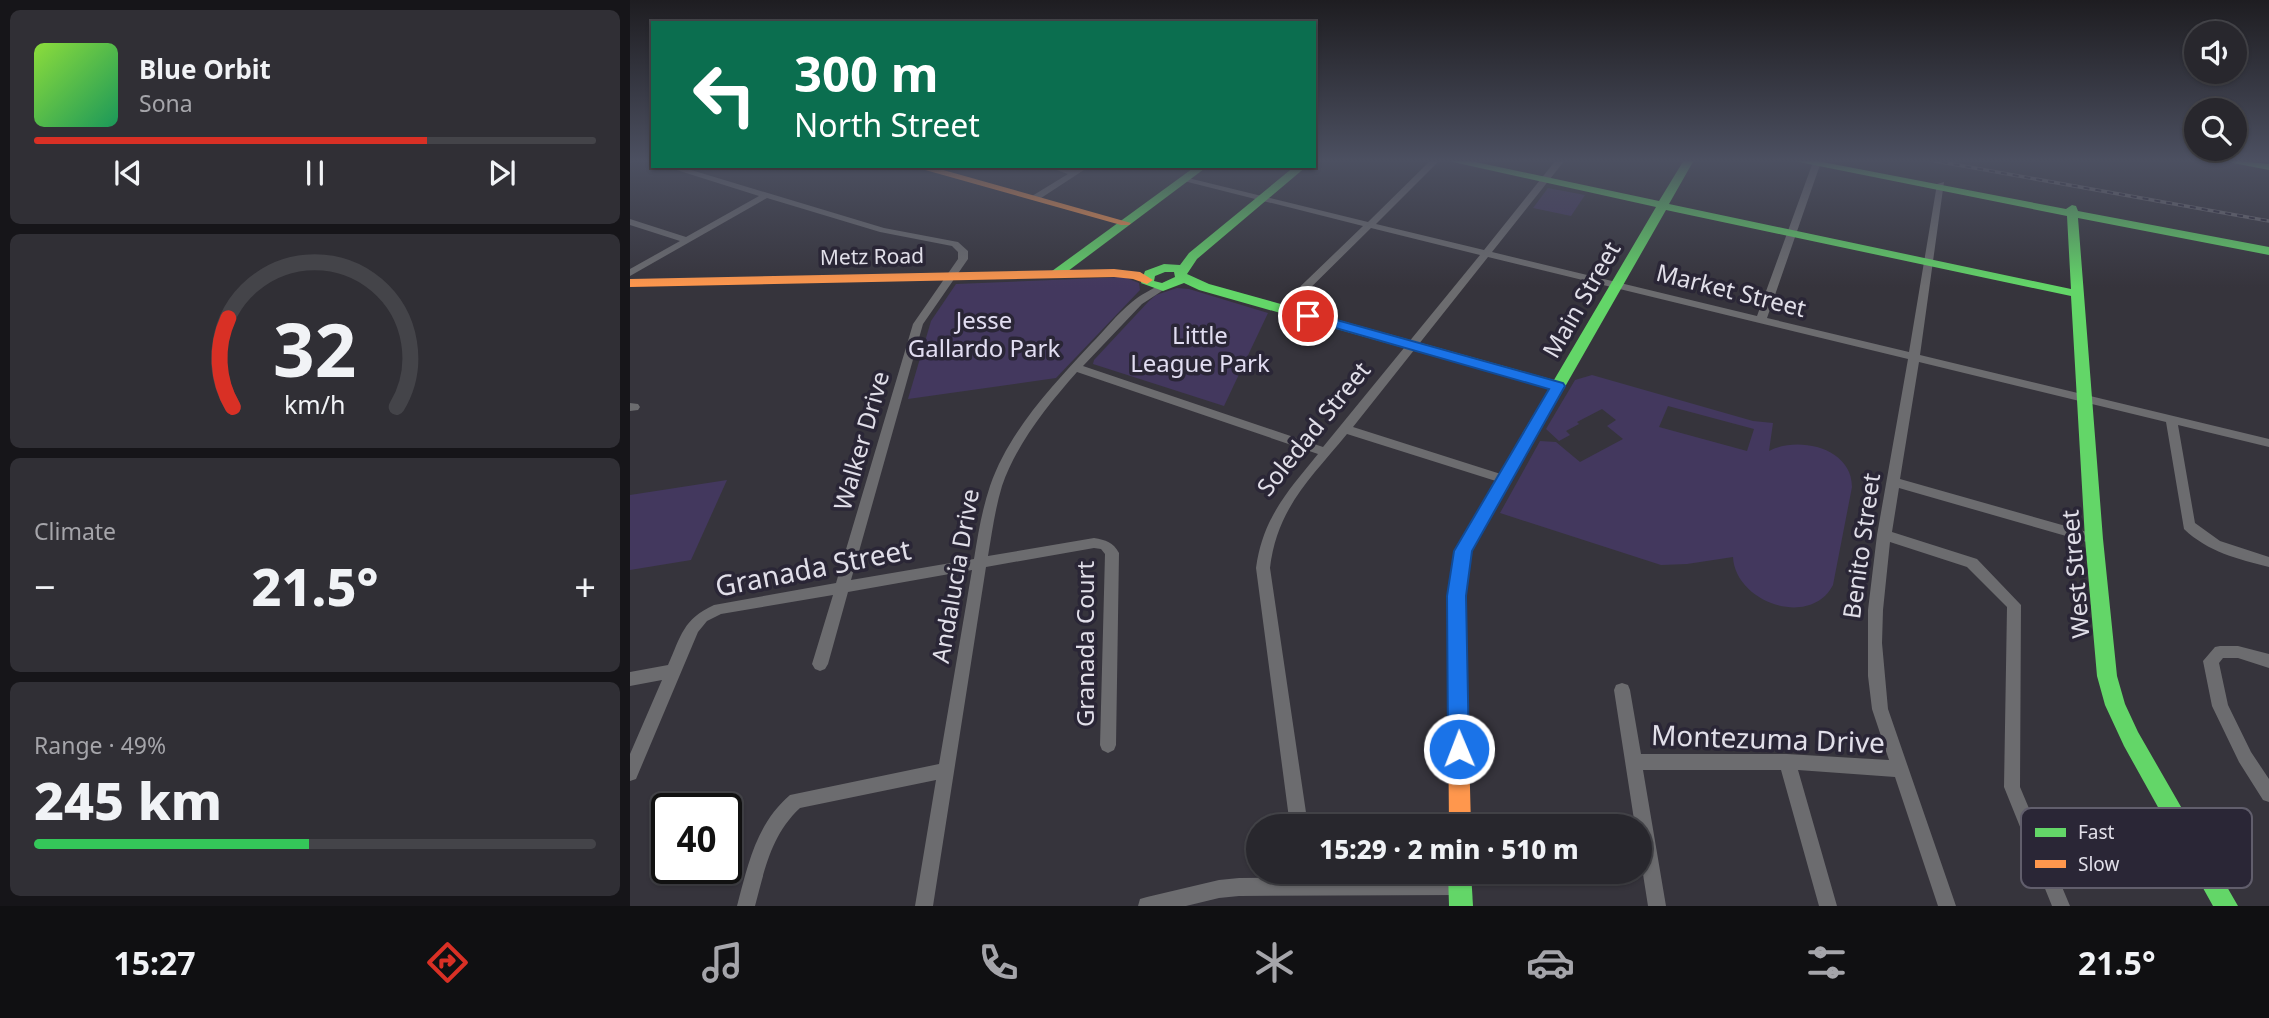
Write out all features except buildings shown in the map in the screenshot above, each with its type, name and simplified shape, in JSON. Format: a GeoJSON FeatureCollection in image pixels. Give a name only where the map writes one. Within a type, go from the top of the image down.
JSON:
{"type":"FeatureCollection","features":[{"type":"Feature","properties":{"kind":"main road"},"geometry":{"type":"LineString","coordinates":[[1050,202],[1125,223]]}},
{"type":"Feature","properties":{"kind":"main road"},"geometry":{"type":"LineString","coordinates":[[1056,274],[1153,202]]}},
{"type":"Feature","properties":{"kind":"main road"},"geometry":{"type":"LineString","coordinates":[[1166,277],[1257,202]]}},
{"type":"Feature","properties":{"kind":"main road"},"geometry":{"type":"LineString","coordinates":[[1649,202],[2078,294]]}},
{"type":"Feature","properties":{"kind":"main road","name":"Main Street"},"geometry":{"type":"LineString","coordinates":[[1460,814],[1458,573],[1463,551],[1664,202]]}},
{"type":"Feature","properties":{"kind":"main road"},"geometry":{"type":"LineString","coordinates":[[2026,202],[2269,251]]}},
{"type":"Feature","properties":{"kind":"main road"},"geometry":{"type":"LineString","coordinates":[[2072,211],[2269,244]]}},
{"type":"Feature","properties":{"kind":"main road","name":"West Street"},"geometry":{"type":"LineString","coordinates":[[2072,211],[2087,399],[2094,539],[2107,676],[2115,705],[2172,808]]}},
{"type":"Feature","properties":{"kind":"main road","name":"Metz Road"},"geometry":{"type":"LineString","coordinates":[[630,283],[1114,273],[1166,277]]}},
{"type":"Feature","properties":{"kind":"main road"},"geometry":{"type":"LineString","coordinates":[[1166,277],[1557,386]]}},
{"type":"Feature","properties":{"kind":"main road"},"geometry":{"type":"LineString","coordinates":[[1460,884],[1461,906]]}},
{"type":"Feature","properties":{"kind":"main road","name":"West Street"},"geometry":{"type":"LineString","coordinates":[[2216,888],[2226,906]]}},
{"type":"Feature","properties":{"kind":"street"},"geometry":{"type":"LineString","coordinates":[[630,274],[753,202]]}},
{"type":"Feature","properties":{"kind":"street","name":"Walker Drive"},"geometry":{"type":"LineString","coordinates":[[791,202],[892,232],[955,244],[961,248],[964,256],[918,324],[820,664]]}},
{"type":"Feature","properties":{"kind":"street","name":"Market Street"},"geometry":{"type":"LineString","coordinates":[[1275,202],[2269,443]]}},
{"type":"Feature","properties":{"kind":"street"},"geometry":{"type":"LineString","coordinates":[[1283,309],[1394,202]]}},
{"type":"Feature","properties":{"kind":"street","name":"Soledad Street"},"geometry":{"type":"LineString","coordinates":[[1297,814],[1263,568],[1266,540],[1272,522],[1527,202]]}},
{"type":"Feature","properties":{"kind":"street"},"geometry":{"type":"LineString","coordinates":[[1761,319],[1802,202]]}},
{"type":"Feature","properties":{"kind":"street","name":"Benito Street"},"geometry":{"type":"LineString","coordinates":[[1937,202],[1884,535],[1874,610],[1874,675],[1880,709],[1947,906]]}},
{"type":"Feature","properties":{"kind":"street"},"geometry":{"type":"LineString","coordinates":[[630,222],[687,240]]}},
{"type":"Feature","properties":{"kind":"street","name":"Andalucia Drive"},"geometry":{"type":"LineString","coordinates":[[1138,302],[1166,277]]}},
{"type":"Feature","properties":{"kind":"street","name":"Andalucia Drive"},"geometry":{"type":"LineString","coordinates":[[924,906],[992,495],[1008,455],[1033,416],[1138,302],[1166,277]]}},
{"type":"Feature","properties":{"kind":"street"},"geometry":{"type":"LineString","coordinates":[[1076,368],[1326,452]]}},
{"type":"Feature","properties":{"kind":"street"},"geometry":{"type":"LineString","coordinates":[[2171,419],[2189,525],[2199,537],[2218,548],[2269,562]]}},
{"type":"Feature","properties":{"kind":"street"},"geometry":{"type":"LineString","coordinates":[[1346,429],[1503,479]]}},
{"type":"Feature","properties":{"kind":"street"},"geometry":{"type":"LineString","coordinates":[[1894,482],[2094,539]]}},
{"type":"Feature","properties":{"kind":"street"},"geometry":{"type":"LineString","coordinates":[[1884,535],[1972,563],[2014,605],[2012,788],[2021,810]]}},
{"type":"Feature","properties":{"kind":"street","name":"Granada Court"},"geometry":{"type":"LineString","coordinates":[[980,563],[1094,542],[1105,545],[1112,552],[1108,745]]}},
{"type":"Feature","properties":{"kind":"street","name":"Granada Street"},"geometry":{"type":"LineString","coordinates":[[630,773],[692,628],[702,617],[719,609],[980,563]]}},
{"type":"Feature","properties":{"kind":"street"},"geometry":{"type":"LineString","coordinates":[[2269,661],[2238,652],[2220,652],[2211,661],[2220,706],[2245,757],[2269,794]]}},
{"type":"Feature","properties":{"kind":"street"},"geometry":{"type":"LineString","coordinates":[[630,679],[673,671]]}},
{"type":"Feature","properties":{"kind":"street"},"geometry":{"type":"LineString","coordinates":[[1622,690],[1657,906]]}},
{"type":"Feature","properties":{"kind":"street","name":"Montezuma Drive"},"geometry":{"type":"LineString","coordinates":[[1633,762],[1787,762],[1901,769]]}},
{"type":"Feature","properties":{"kind":"street"},"geometry":{"type":"LineString","coordinates":[[1787,762],[1828,906]]}},
{"type":"Feature","properties":{"kind":"street"},"geometry":{"type":"LineString","coordinates":[[746,906],[768,831],[779,813],[796,801],[946,770]]}},
{"type":"Feature","properties":{"kind":"street"},"geometry":{"type":"LineString","coordinates":[[1147,906],[1219,889],[1258,884]]}},
{"type":"Feature","properties":{"kind":"street"},"geometry":{"type":"LineString","coordinates":[[2054,888],[2061,906]]}},
{"type":"Feature","properties":{"kind":"green space"},"geometry":{"type":"Polygon","coordinates":[[[1537,202],[1580,202],[1571,216],[1533,208],[1537,202]]]}},
{"type":"Feature","properties":{"kind":"green space","name":"Jesse Gallardo Park"},"geometry":{"type":"Polygon","coordinates":[[[1124,277],[1139,283],[1140,290],[1056,378],[908,399],[931,321],[956,284],[1124,277]]]}},
{"type":"Feature","properties":{"kind":"green space","name":"Little League Park"},"geometry":{"type":"Polygon","coordinates":[[[1177,288],[1189,289],[1268,313],[1224,406],[1093,364],[1149,301],[1156,295],[1177,288]]]}},
{"type":"Feature","properties":{"kind":"green space"},"geometry":{"type":"Polygon","coordinates":[[[1592,375],[1753,421],[1773,423],[1769,451],[1794,445],[1808,445],[1833,454],[1843,462],[1850,473],[1852,487],[1833,585],[1822,598],[1808,606],[1775,604],[1746,587],[1737,573],[1733,557],[1661,565],[1500,513],[1540,441],[1556,442],[1580,462],[1623,439],[1607,426],[1616,420],[1602,409],[1577,422],[1579,424],[1566,431],[1570,435],[1559,441],[1546,429],[1575,380],[1592,375]],[[1668,406],[1659,427],[1747,451],[1754,429],[1668,406]]]}},
{"type":"Feature","properties":{"kind":"green space"},"geometry":{"type":"Polygon","coordinates":[[[727,480],[691,560],[630,570],[630,495],[727,480]]]}},
{"type":"Feature","properties":{"kind":"railway"},"geometry":{"type":"LineString","coordinates":[[2165,202],[2269,221]]}},
{"type":"Feature","properties":{"kind":"traffic: fast"},"geometry":{"type":"LineString","coordinates":[[1056,274],[1154,202]]}},
{"type":"Feature","properties":{"kind":"traffic: fast"},"geometry":{"type":"LineString","coordinates":[[1182,271],[1193,256],[1258,202]]}},
{"type":"Feature","properties":{"kind":"traffic: fast"},"geometry":{"type":"LineString","coordinates":[[1647,202],[2078,294]]}},
{"type":"Feature","properties":{"kind":"traffic: fast"},"geometry":{"type":"LineString","coordinates":[[1530,434],[1664,202]]}},
{"type":"Feature","properties":{"kind":"traffic: fast"},"geometry":{"type":"LineString","coordinates":[[2015,202],[2269,251]]}},
{"type":"Feature","properties":{"kind":"traffic: fast"},"geometry":{"type":"LineString","coordinates":[[2072,208],[2094,539],[2107,676],[2115,705],[2131,739],[2170,808]]}},
{"type":"Feature","properties":{"kind":"traffic: fast"},"geometry":{"type":"LineString","coordinates":[[1164,268],[1180,269],[1182,279],[1163,287],[1147,283],[1149,274],[1164,268]]}},
{"type":"Feature","properties":{"kind":"traffic: fast"},"geometry":{"type":"LineString","coordinates":[[1183,277],[1204,287],[1557,386]]}},
{"type":"Feature","properties":{"kind":"traffic: fast"},"geometry":{"type":"LineString","coordinates":[[1460,884],[1461,906]]}},
{"type":"Feature","properties":{"kind":"traffic: fast"},"geometry":{"type":"LineString","coordinates":[[2216,888],[2226,906]]}},
{"type":"Feature","properties":{"kind":"traffic: slow"},"geometry":{"type":"LineString","coordinates":[[1049,202],[1125,223]]}},
{"type":"Feature","properties":{"kind":"traffic: slow"},"geometry":{"type":"LineString","coordinates":[[630,283],[1114,273],[1136,275],[1147,280]]}},
{"type":"Feature","properties":{"kind":"traffic: slow"},"geometry":{"type":"LineString","coordinates":[[1460,814],[1456,596],[1463,551],[1530,434]]}},
{"type":"Feature","properties":{"kind":"route"},"geometry":{"type":"LineString","coordinates":[[1308,316],[1557,386],[1463,551],[1457,596],[1459,749]]}}]}
